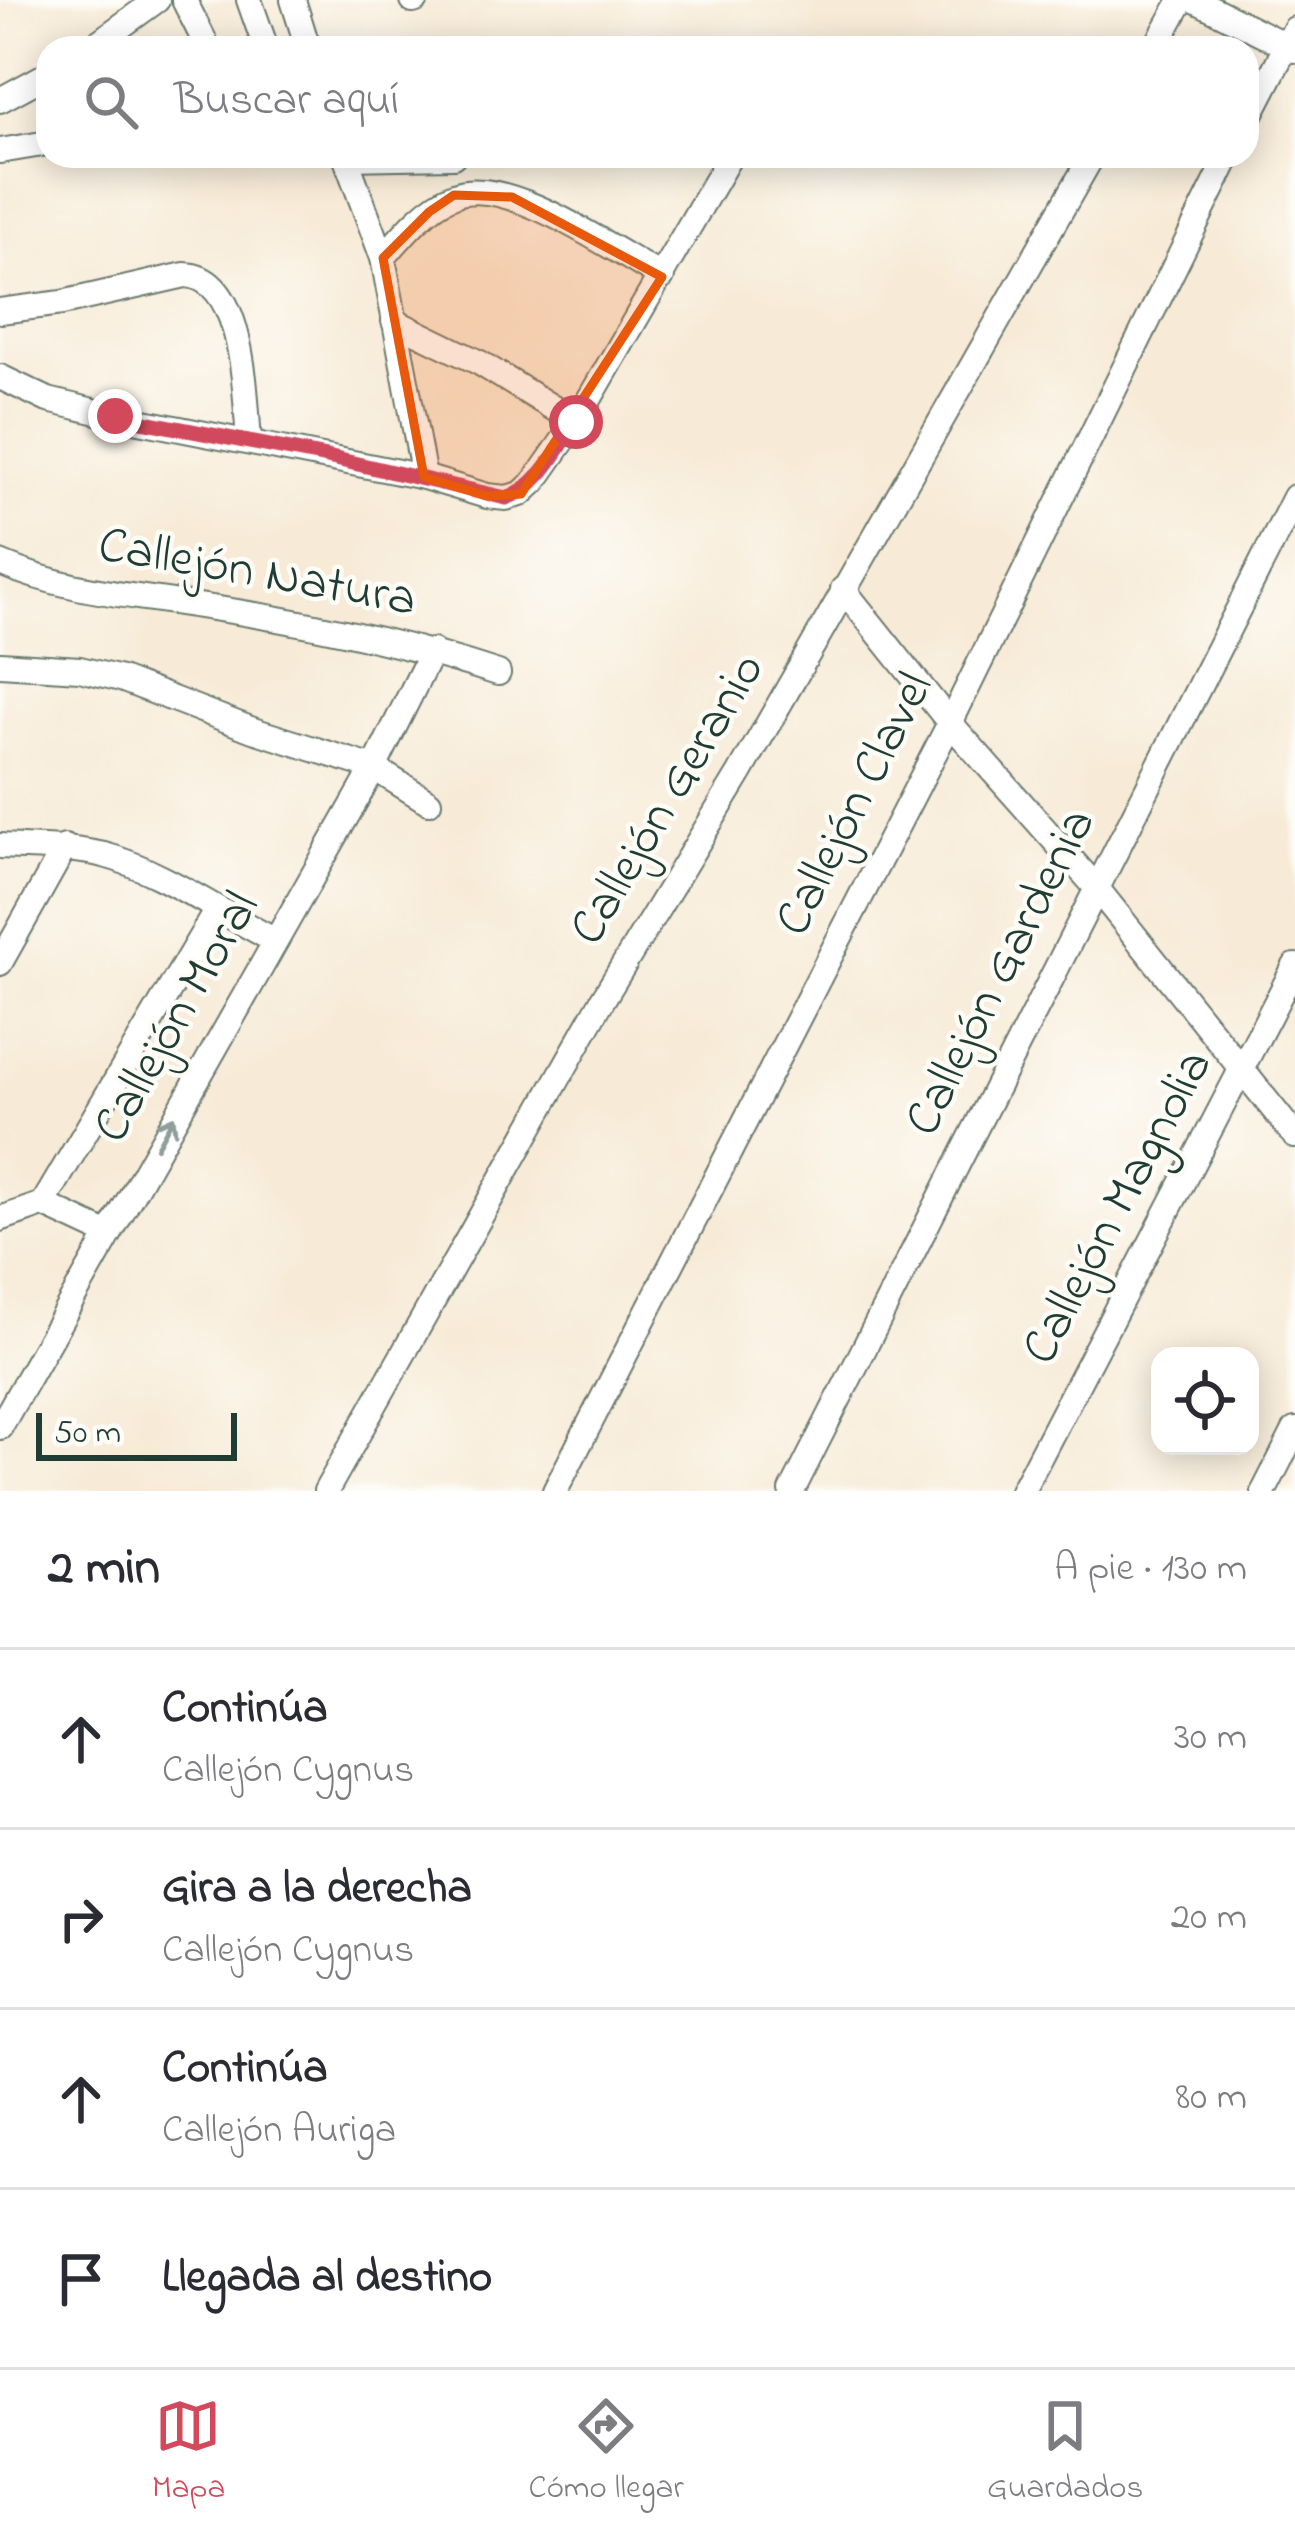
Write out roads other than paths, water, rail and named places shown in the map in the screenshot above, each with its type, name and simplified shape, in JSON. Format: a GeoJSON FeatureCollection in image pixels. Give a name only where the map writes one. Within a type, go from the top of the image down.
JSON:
{"type":"FeatureCollection","features":[{"type":"Feature","properties":{"kind":"street"},"geometry":{"type":"LineString","coordinates":[[108,36],[157,0]]}},
{"type":"Feature","properties":{"kind":"street"},"geometry":{"type":"LineString","coordinates":[[184,0],[202,36]]}},
{"type":"Feature","properties":{"kind":"street"},"geometry":{"type":"LineString","coordinates":[[249,0],[262,36]]}},
{"type":"Feature","properties":{"kind":"street"},"geometry":{"type":"LineString","coordinates":[[293,0],[304,36]]}},
{"type":"Feature","properties":{"kind":"street"},"geometry":{"type":"LineString","coordinates":[[1162,36],[1182,0]]}},
{"type":"Feature","properties":{"kind":"street"},"geometry":{"type":"LineString","coordinates":[[1196,0],[1292,42],[1259,101]]}},
{"type":"Feature","properties":{"kind":"street"},"geometry":{"type":"LineString","coordinates":[[0,100],[36,80]]}},
{"type":"Feature","properties":{"kind":"street"},"geometry":{"type":"LineString","coordinates":[[0,152],[36,145]]}},
{"type":"Feature","properties":{"kind":"street"},"geometry":{"type":"LineString","coordinates":[[350,168],[383,258],[424,477]]}},
{"type":"Feature","properties":{"kind":"street"},"geometry":{"type":"LineString","coordinates":[[0,377],[49,400],[424,477],[487,496],[520,494],[534,482],[576,422],[723,168]]}},
{"type":"Feature","properties":{"kind":"street","name":"Callejón Geranio"},"geometry":{"type":"LineString","coordinates":[[326,1491],[591,1019],[740,772],[1085,168]]}},
{"type":"Feature","properties":{"kind":"street","name":"Callejón Clavel"},"geometry":{"type":"LineString","coordinates":[[555,1491],[950,723],[1223,168]]}},
{"type":"Feature","properties":{"kind":"street"},"geometry":{"type":"LineString","coordinates":[[383,258],[428,212],[454,195],[481,191],[512,197],[550,215],[662,277]]}},
{"type":"Feature","properties":{"kind":"street"},"geometry":{"type":"LineString","coordinates":[[0,310],[62,303],[199,275],[220,294],[230,316],[240,354],[248,441]]}},
{"type":"Feature","properties":{"kind":"street"},"geometry":{"type":"LineString","coordinates":[[394,321],[480,363],[576,422]]}},
{"type":"Feature","properties":{"kind":"street","name":"Callejón Gardenia"},"geometry":{"type":"LineString","coordinates":[[792,1491],[1295,497]]}},
{"type":"Feature","properties":{"kind":"street","name":"Callejón Natura"},"geometry":{"type":"LineString","coordinates":[[0,563],[68,586],[342,631],[498,673]]}},
{"type":"Feature","properties":{"kind":"street"},"geometry":{"type":"LineString","coordinates":[[843,590],[950,723],[1095,886],[1295,1136]]}},
{"type":"Feature","properties":{"kind":"street","name":"Callejón Moral"},"geometry":{"type":"LineString","coordinates":[[3,1417],[374,768],[432,652]]}},
{"type":"Feature","properties":{"kind":"street"},"geometry":{"type":"LineString","coordinates":[[0,664],[80,669],[121,679],[253,730],[374,768],[429,802]]}},
{"type":"Feature","properties":{"kind":"street"},"geometry":{"type":"LineString","coordinates":[[0,846],[64,847],[142,868],[274,940]]}},
{"type":"Feature","properties":{"kind":"street"},"geometry":{"type":"LineString","coordinates":[[0,962],[64,847]]}},
{"type":"Feature","properties":{"kind":"street"},"geometry":{"type":"LineString","coordinates":[[0,1219],[43,1204],[216,911]]}},
{"type":"Feature","properties":{"kind":"street","name":"Callejón Magnolia"},"geometry":{"type":"LineString","coordinates":[[1022,1491],[1295,966]]}},
{"type":"Feature","properties":{"kind":"street"},"geometry":{"type":"LineString","coordinates":[[43,1204],[107,1234]]}},
{"type":"Feature","properties":{"kind":"street"},"geometry":{"type":"LineString","coordinates":[[1264,1491],[1295,1430]]}}]}
